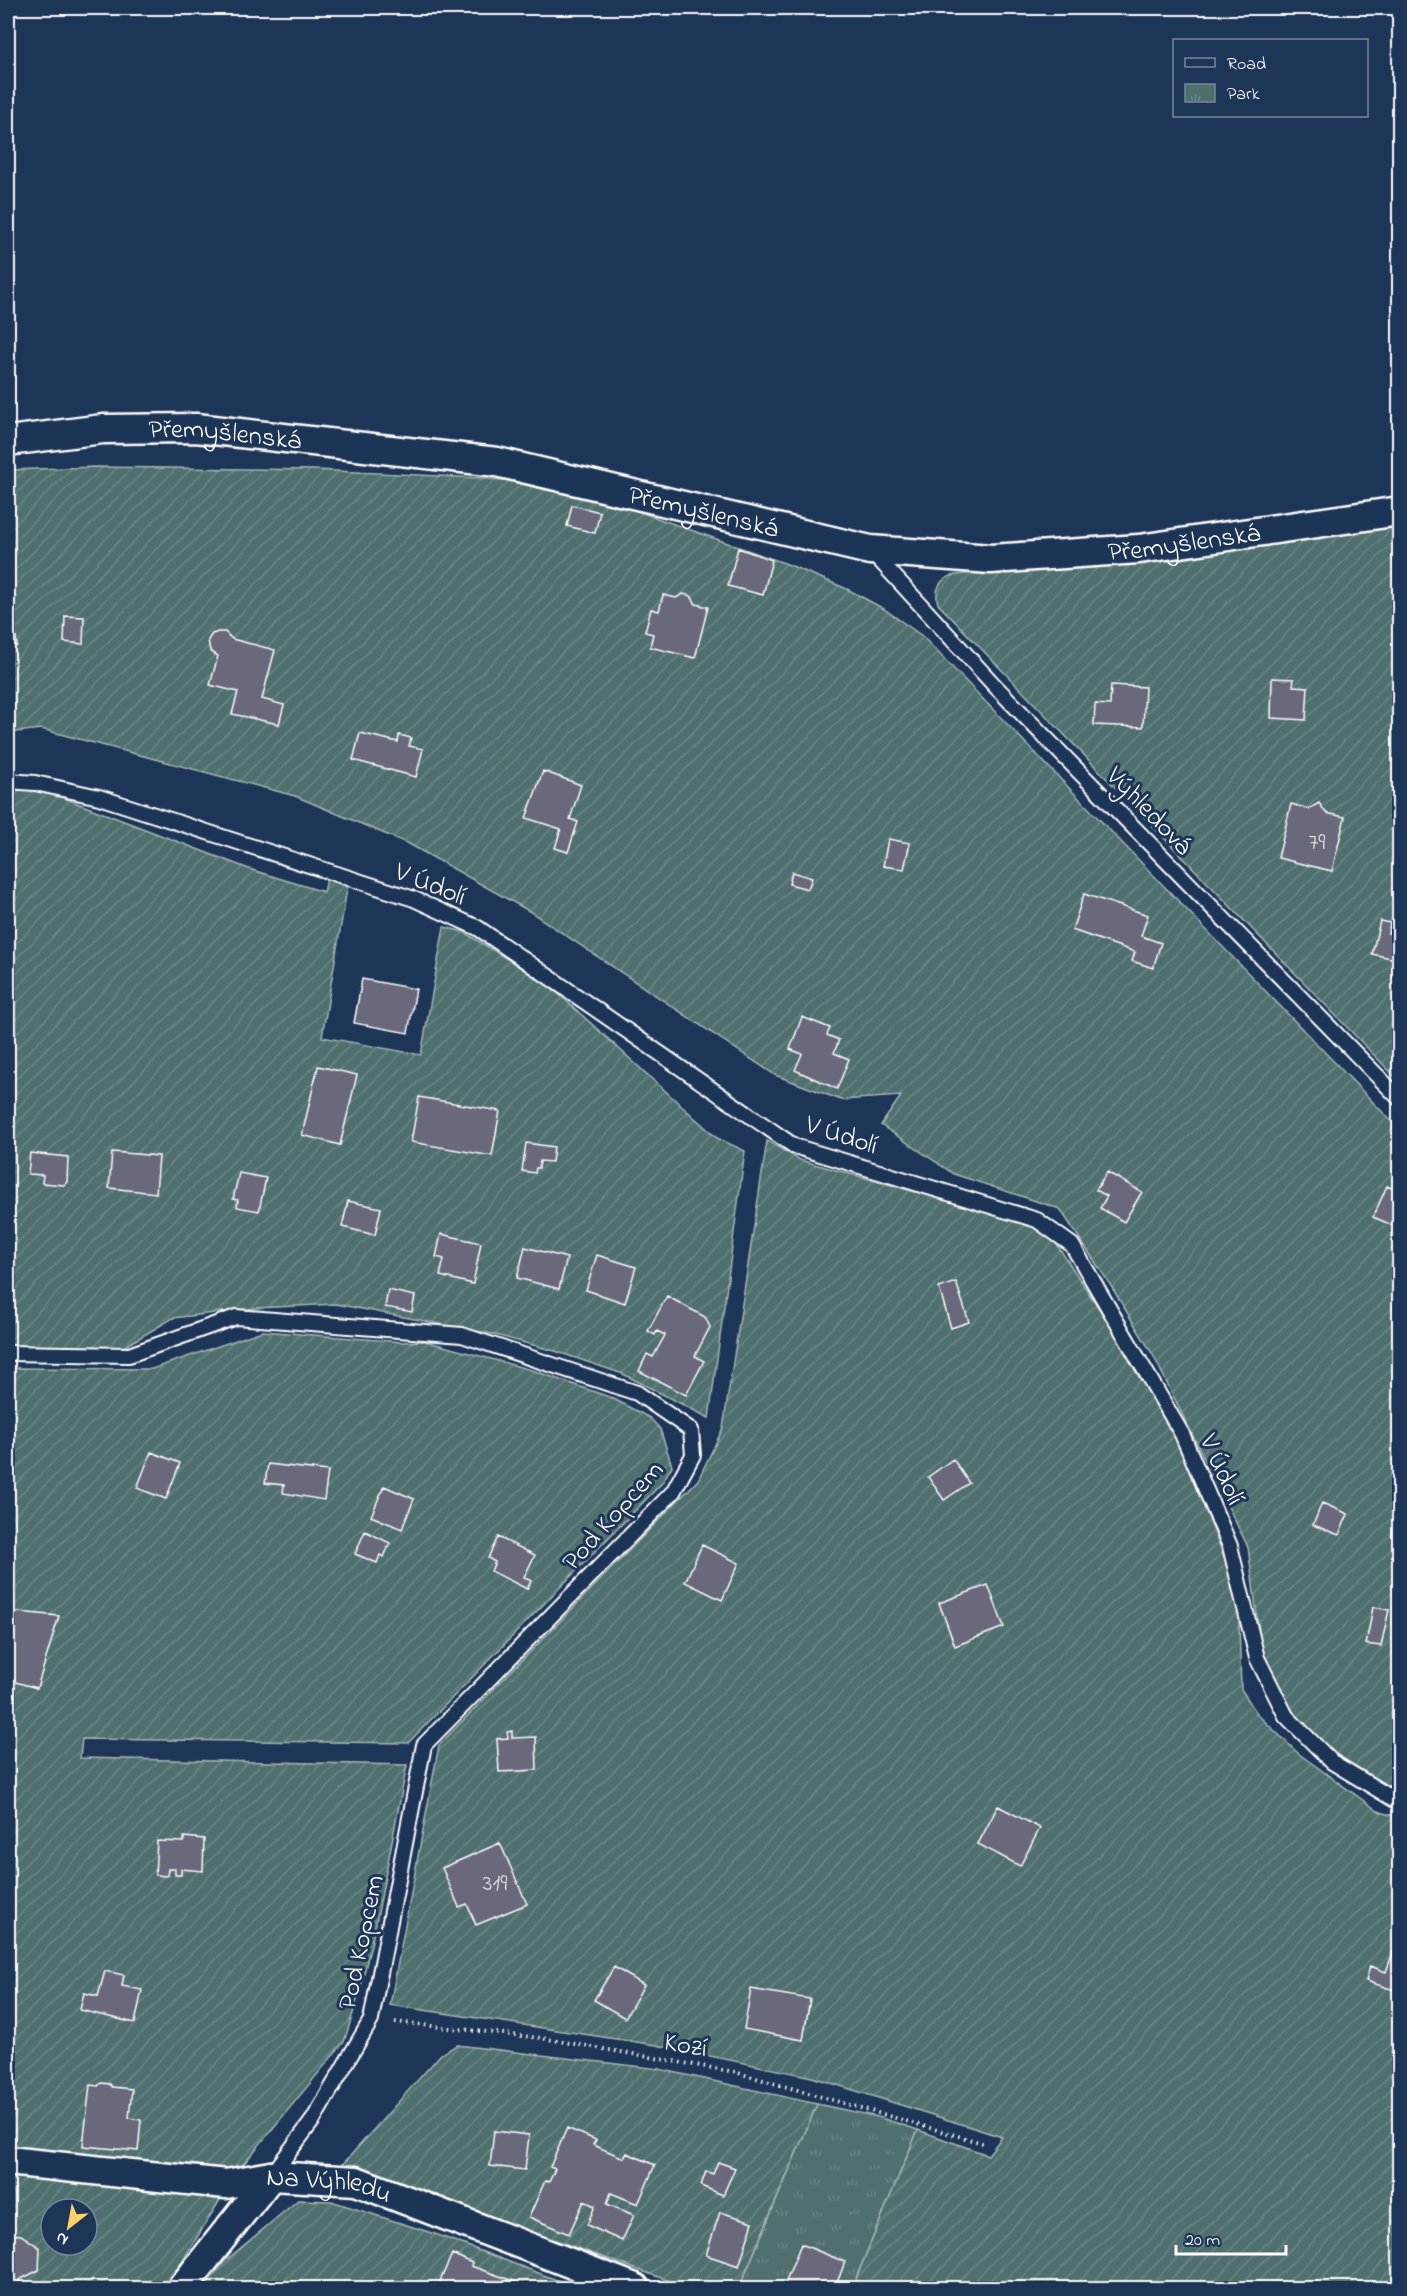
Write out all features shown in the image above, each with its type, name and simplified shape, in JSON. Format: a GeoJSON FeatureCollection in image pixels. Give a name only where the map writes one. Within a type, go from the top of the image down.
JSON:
{"type":"FeatureCollection","features":[{"type":"Feature","properties":{"kind":"street","name":"Přemyšlenská"},"geometry":{"type":"LineString","coordinates":[[8,441],[103,429],[196,428],[497,462],[870,550],[991,559],[1139,549],[1400,511]]}},
{"type":"Feature","properties":{"kind":"street","name":"Na Výhledu"},"geometry":{"type":"LineString","coordinates":[[8,2161],[226,2184],[271,2176],[356,2181],[634,2289]]}},
{"type":"Feature","properties":{"kind":"street"},"geometry":{"type":"LineString","coordinates":[[182,2289],[271,2176]]}},
{"type":"Feature","properties":{"kind":"lane","name":"Výhledová"},"geometry":{"type":"LineString","coordinates":[[870,550],[994,686],[1400,1099]]}},
{"type":"Feature","properties":{"kind":"lane","name":"V Údolí"},"geometry":{"type":"LineString","coordinates":[[8,782],[35,783],[99,797],[414,899],[478,928],[794,1146],[1037,1220],[1072,1245],[1182,1434],[1230,1546],[1257,1658],[1286,1716],[1332,1762],[1400,1803]]}},
{"type":"Feature","properties":{"kind":"lane","name":"Pod Kopcem"},"geometry":{"type":"LineString","coordinates":[[8,1353],[129,1355],[236,1317],[462,1335],[637,1393],[691,1430],[693,1455],[673,1492],[424,1745],[371,2020],[313,2120],[271,2176]]}},
{"type":"Feature","properties":{"kind":"path","name":"Kozí"},"geometry":{"type":"LineString","coordinates":[[371,2020],[541,2038],[735,2072],[986,2144]]}},
{"type":"Feature","properties":{"kind":"green space"},"geometry":{"type":"Polygon","coordinates":[[[96,467],[315,470],[522,482],[603,499],[787,564],[847,589],[884,609],[922,636],[1399,1129],[1399,1793],[1315,1741],[1266,1684],[1248,1547],[1153,1355],[1060,1209],[954,1174],[881,1125],[901,1096],[841,1100],[775,1075],[529,911],[409,844],[295,796],[41,729],[8,733],[8,470],[96,467]]]}},
{"type":"Feature","properties":{"kind":"green space"},"geometry":{"type":"Polygon","coordinates":[[[1399,525],[1399,1081],[938,604],[937,594],[939,585],[945,579],[955,575],[1199,553],[1399,525]]]}},
{"type":"Feature","properties":{"kind":"green space"},"geometry":{"type":"Polygon","coordinates":[[[22,782],[249,869],[324,892],[328,875],[348,883],[322,1037],[421,1055],[444,927],[464,932],[550,986],[717,1138],[745,1151],[709,1418],[623,1374],[555,1351],[492,1334],[336,1304],[256,1308],[173,1318],[122,1348],[8,1347],[8,783],[22,782]]]}},
{"type":"Feature","properties":{"kind":"green space"},"geometry":{"type":"Polygon","coordinates":[[[767,1141],[800,1160],[1046,1228],[1119,1339],[1176,1438],[1238,1591],[1241,1689],[1258,1715],[1299,1754],[1378,1811],[1399,1818],[1399,2288],[852,2288],[918,2130],[988,2155],[1002,2137],[812,2077],[656,2045],[390,2005],[439,1745],[698,1480],[723,1428],[767,1141]]]}},
{"type":"Feature","properties":{"kind":"green space"},"geometry":{"type":"Polygon","coordinates":[[[262,1331],[403,1342],[425,1341],[535,1371],[612,1398],[650,1418],[660,1429],[672,1466],[662,1483],[408,1743],[82,1739],[80,1758],[407,1765],[375,1928],[359,1994],[344,2042],[237,2172],[166,2288],[8,2288],[8,1368],[152,1369],[262,1331]]]}},
{"type":"Feature","properties":{"kind":"green space"},"geometry":{"type":"Polygon","coordinates":[[[457,2045],[659,2069],[817,2104],[739,2288],[689,2288],[343,2164],[441,2054],[457,2045]]]}},
{"type":"Feature","properties":{"kind":"green space"},"geometry":{"type":"Polygon","coordinates":[[[817,2104],[878,2117],[918,2130],[852,2288],[739,2288],[817,2104]]]}},
{"type":"Feature","properties":{"kind":"green space"},"geometry":{"type":"Polygon","coordinates":[[[298,2200],[331,2201],[438,2235],[578,2288],[204,2288],[224,2262],[298,2200]]]}},
{"type":"Feature","properties":{"kind":"building"},"geometry":{"type":"Polygon","coordinates":[[[572,505],[600,512],[595,533],[567,526],[572,505]]]}},
{"type":"Feature","properties":{"kind":"building"},"geometry":{"type":"Polygon","coordinates":[[[738,548],[772,560],[763,595],[728,586],[738,548]]]}},
{"type":"Feature","properties":{"kind":"building"},"geometry":{"type":"Polygon","coordinates":[[[683,594],[691,596],[696,604],[708,607],[695,658],[650,647],[653,634],[645,632],[651,609],[659,611],[663,595],[676,598],[683,594]]]}},
{"type":"Feature","properties":{"kind":"building"},"geometry":{"type":"Polygon","coordinates":[[[14,616],[17,646],[8,648],[8,617],[14,616]]]}},
{"type":"Feature","properties":{"kind":"building"},"geometry":{"type":"Polygon","coordinates":[[[65,616],[84,617],[83,644],[64,642],[65,616]]]}},
{"type":"Feature","properties":{"kind":"building"},"geometry":{"type":"Polygon","coordinates":[[[225,632],[232,639],[275,650],[262,699],[284,705],[279,724],[232,714],[238,692],[210,685],[218,656],[210,651],[208,640],[212,634],[225,632]]]}},
{"type":"Feature","properties":{"kind":"building"},"geometry":{"type":"Polygon","coordinates":[[[1272,678],[1294,679],[1293,686],[1308,687],[1306,720],[1271,718],[1272,678]]]}},
{"type":"Feature","properties":{"kind":"building"},"geometry":{"type":"Polygon","coordinates":[[[1111,685],[1145,687],[1143,727],[1094,725],[1095,704],[1110,705],[1111,685]]]}},
{"type":"Feature","properties":{"kind":"building"},"geometry":{"type":"Polygon","coordinates":[[[360,733],[398,742],[399,735],[411,738],[409,746],[423,749],[416,777],[353,760],[360,733]]]}},
{"type":"Feature","properties":{"kind":"building"},"geometry":{"type":"Polygon","coordinates":[[[543,771],[581,785],[570,819],[578,822],[568,852],[555,848],[561,829],[526,818],[543,771]]]}},
{"type":"Feature","properties":{"kind":"building"},"geometry":{"type":"Polygon","coordinates":[[[1319,803],[1326,813],[1345,817],[1332,871],[1278,858],[1291,804],[1309,809],[1319,803]]]}},
{"type":"Feature","properties":{"kind":"building"},"geometry":{"type":"Polygon","coordinates":[[[888,839],[910,843],[904,869],[883,866],[888,839]]]}},
{"type":"Feature","properties":{"kind":"building"},"geometry":{"type":"Polygon","coordinates":[[[792,872],[812,878],[808,889],[789,884],[792,872]]]}},
{"type":"Feature","properties":{"kind":"building"},"geometry":{"type":"Polygon","coordinates":[[[1084,894],[1148,915],[1141,936],[1161,943],[1153,968],[1132,961],[1135,952],[1072,930],[1084,894]]]}},
{"type":"Feature","properties":{"kind":"building"},"geometry":{"type":"Polygon","coordinates":[[[1380,921],[1390,923],[1388,933],[1400,936],[1400,960],[1372,954],[1380,921]]]}},
{"type":"Feature","properties":{"kind":"building"},"geometry":{"type":"Polygon","coordinates":[[[362,979],[416,989],[408,1033],[354,1023],[362,979]]]}},
{"type":"Feature","properties":{"kind":"building"},"geometry":{"type":"Polygon","coordinates":[[[802,1017],[830,1028],[827,1035],[839,1040],[834,1053],[849,1059],[837,1089],[795,1070],[802,1054],[790,1049],[802,1017]]]}},
{"type":"Feature","properties":{"kind":"building"},"geometry":{"type":"Polygon","coordinates":[[[318,1066],[357,1075],[340,1145],[302,1135],[318,1066]]]}},
{"type":"Feature","properties":{"kind":"building"},"geometry":{"type":"Polygon","coordinates":[[[419,1097],[500,1111],[492,1156],[411,1142],[419,1097]]]}},
{"type":"Feature","properties":{"kind":"building"},"geometry":{"type":"Polygon","coordinates":[[[526,1143],[554,1147],[552,1162],[540,1161],[535,1173],[522,1171],[526,1143]]]}},
{"type":"Feature","properties":{"kind":"building"},"geometry":{"type":"Polygon","coordinates":[[[112,1152],[159,1156],[156,1193],[109,1188],[112,1152]]]}},
{"type":"Feature","properties":{"kind":"building"},"geometry":{"type":"Polygon","coordinates":[[[30,1153],[68,1157],[67,1182],[64,1185],[42,1183],[43,1175],[28,1174],[30,1153]]]}},
{"type":"Feature","properties":{"kind":"building"},"geometry":{"type":"Polygon","coordinates":[[[1107,1172],[1142,1192],[1124,1222],[1100,1208],[1107,1196],[1096,1190],[1107,1172]]]}},
{"type":"Feature","properties":{"kind":"building"},"geometry":{"type":"Polygon","coordinates":[[[239,1173],[266,1178],[259,1211],[237,1207],[238,1200],[233,1199],[239,1173]]]}},
{"type":"Feature","properties":{"kind":"building"},"geometry":{"type":"Polygon","coordinates":[[[1387,1186],[1400,1192],[1399,1228],[1373,1217],[1387,1186]]]}},
{"type":"Feature","properties":{"kind":"building"},"geometry":{"type":"Polygon","coordinates":[[[348,1201],[381,1208],[375,1235],[342,1227],[348,1201]]]}},
{"type":"Feature","properties":{"kind":"building"},"geometry":{"type":"Polygon","coordinates":[[[441,1234],[481,1243],[473,1284],[440,1276],[444,1259],[436,1257],[441,1234]]]}},
{"type":"Feature","properties":{"kind":"building"},"geometry":{"type":"Polygon","coordinates":[[[525,1247],[567,1258],[559,1289],[517,1278],[525,1247]]]}},
{"type":"Feature","properties":{"kind":"building"},"geometry":{"type":"Polygon","coordinates":[[[597,1255],[636,1267],[625,1303],[586,1290],[597,1255]]]}},
{"type":"Feature","properties":{"kind":"building"},"geometry":{"type":"Polygon","coordinates":[[[956,1282],[969,1322],[951,1328],[939,1288],[956,1282]]]}},
{"type":"Feature","properties":{"kind":"building"},"geometry":{"type":"Polygon","coordinates":[[[388,1290],[415,1296],[412,1312],[385,1307],[388,1290]]]}},
{"type":"Feature","properties":{"kind":"building"},"geometry":{"type":"Polygon","coordinates":[[[667,1296],[705,1317],[710,1327],[695,1356],[704,1361],[686,1395],[639,1371],[647,1354],[653,1357],[665,1335],[657,1331],[655,1335],[648,1331],[667,1296]]]}},
{"type":"Feature","properties":{"kind":"building"},"geometry":{"type":"Polygon","coordinates":[[[151,1452],[180,1463],[166,1499],[137,1488],[151,1452]]]}},
{"type":"Feature","properties":{"kind":"building"},"geometry":{"type":"Polygon","coordinates":[[[953,1459],[969,1483],[944,1500],[928,1477],[953,1459]]]}},
{"type":"Feature","properties":{"kind":"building"},"geometry":{"type":"Polygon","coordinates":[[[268,1464],[328,1471],[324,1500],[283,1493],[284,1485],[265,1483],[268,1464]]]}},
{"type":"Feature","properties":{"kind":"building"},"geometry":{"type":"Polygon","coordinates":[[[384,1486],[414,1499],[402,1529],[371,1516],[384,1486]]]}},
{"type":"Feature","properties":{"kind":"building"},"geometry":{"type":"Polygon","coordinates":[[[1322,1503],[1348,1514],[1339,1535],[1313,1525],[1322,1503]]]}},
{"type":"Feature","properties":{"kind":"building"},"geometry":{"type":"Polygon","coordinates":[[[365,1531],[390,1543],[384,1557],[380,1555],[377,1563],[355,1554],[365,1531]]]}},
{"type":"Feature","properties":{"kind":"building"},"geometry":{"type":"Polygon","coordinates":[[[498,1537],[535,1555],[524,1577],[531,1581],[527,1589],[491,1571],[495,1562],[488,1558],[498,1537]]]}},
{"type":"Feature","properties":{"kind":"building"},"geometry":{"type":"Polygon","coordinates":[[[702,1545],[739,1563],[722,1600],[685,1582],[702,1545]]]}},
{"type":"Feature","properties":{"kind":"building"},"geometry":{"type":"Polygon","coordinates":[[[988,1585],[1004,1627],[955,1646],[939,1603],[988,1585]]]}},
{"type":"Feature","properties":{"kind":"building"},"geometry":{"type":"Polygon","coordinates":[[[1373,1607],[1389,1610],[1381,1646],[1366,1644],[1373,1607]]]}},
{"type":"Feature","properties":{"kind":"building"},"geometry":{"type":"Polygon","coordinates":[[[8,1611],[59,1616],[37,1688],[8,1680],[8,1611]]]}},
{"type":"Feature","properties":{"kind":"building"},"geometry":{"type":"Polygon","coordinates":[[[512,1731],[512,1738],[536,1737],[537,1770],[499,1772],[497,1739],[508,1738],[507,1732],[512,1731]]]}},
{"type":"Feature","properties":{"kind":"building"},"geometry":{"type":"Polygon","coordinates":[[[998,1806],[1040,1828],[1020,1866],[978,1844],[998,1806]]]}},
{"type":"Feature","properties":{"kind":"building"},"geometry":{"type":"Polygon","coordinates":[[[184,1837],[204,1839],[203,1871],[181,1869],[181,1875],[175,1875],[175,1869],[168,1869],[167,1876],[155,1875],[157,1841],[184,1842],[184,1837]]]}},
{"type":"Feature","properties":{"kind":"building"},"geometry":{"type":"Polygon","coordinates":[[[500,1843],[527,1904],[476,1925],[467,1904],[459,1907],[442,1868],[500,1843]]]}},
{"type":"Feature","properties":{"kind":"building"},"geometry":{"type":"Polygon","coordinates":[[[1393,1952],[1400,1954],[1400,1992],[1366,1981],[1370,1966],[1386,1972],[1393,1952]]]}},
{"type":"Feature","properties":{"kind":"building"},"geometry":{"type":"Polygon","coordinates":[[[614,1967],[644,1985],[625,2018],[594,2000],[614,1967]]]}},
{"type":"Feature","properties":{"kind":"building"},"geometry":{"type":"Polygon","coordinates":[[[105,1971],[124,1975],[122,1986],[142,1990],[135,2023],[80,2010],[84,1993],[98,1996],[105,1971]]]}},
{"type":"Feature","properties":{"kind":"building"},"geometry":{"type":"Polygon","coordinates":[[[751,1989],[810,1999],[803,2040],[744,2029],[751,1989]]]}},
{"type":"Feature","properties":{"kind":"building"},"geometry":{"type":"Polygon","coordinates":[[[101,2083],[110,2084],[112,2087],[132,2089],[129,2118],[141,2120],[138,2151],[83,2146],[90,2085],[98,2086],[101,2083]]]}},
{"type":"Feature","properties":{"kind":"building"},"geometry":{"type":"Polygon","coordinates":[[[567,2128],[596,2140],[593,2145],[624,2158],[627,2153],[655,2165],[638,2204],[611,2193],[607,2204],[634,2215],[622,2241],[587,2225],[595,2206],[584,2201],[569,2234],[529,2217],[545,2181],[549,2182],[555,2169],[550,2167],[567,2128]]]}},
{"type":"Feature","properties":{"kind":"building"},"geometry":{"type":"Polygon","coordinates":[[[494,2131],[529,2135],[525,2170],[490,2166],[494,2131]]]}},
{"type":"Feature","properties":{"kind":"building"},"geometry":{"type":"Polygon","coordinates":[[[718,2162],[735,2168],[723,2195],[701,2186],[706,2171],[713,2174],[718,2162]]]}},
{"type":"Feature","properties":{"kind":"building"},"geometry":{"type":"Polygon","coordinates":[[[720,2212],[753,2222],[739,2266],[706,2255],[720,2212]]]}},
{"type":"Feature","properties":{"kind":"building"},"geometry":{"type":"Polygon","coordinates":[[[8,2234],[21,2235],[39,2247],[39,2270],[19,2280],[19,2288],[8,2288],[8,2234]]]}},
{"type":"Feature","properties":{"kind":"building"},"geometry":{"type":"Polygon","coordinates":[[[801,2244],[845,2262],[835,2288],[783,2288],[801,2244]]]}},
{"type":"Feature","properties":{"kind":"building"},"geometry":{"type":"Polygon","coordinates":[[[452,2254],[472,2263],[471,2266],[516,2282],[513,2288],[437,2288],[452,2254]]]}}]}
